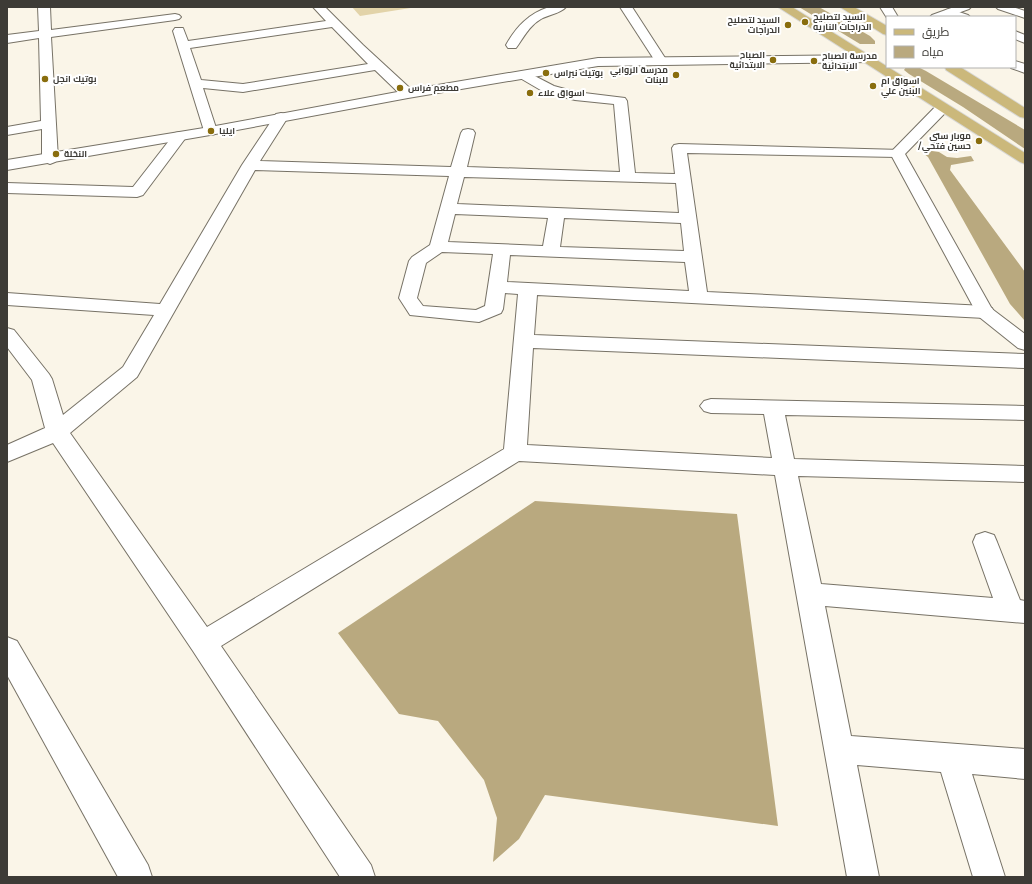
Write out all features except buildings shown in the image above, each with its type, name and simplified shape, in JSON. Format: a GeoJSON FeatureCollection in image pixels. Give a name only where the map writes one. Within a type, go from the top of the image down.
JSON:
{"type":"FeatureCollection","features":[{"type":"Feature","properties":{"kind":"main road"},"geometry":{"type":"LineString","coordinates":[[784,7],[1025,159]]}},
{"type":"Feature","properties":{"kind":"main road"},"geometry":{"type":"LineString","coordinates":[[846,7],[886,30]]}},
{"type":"Feature","properties":{"kind":"main road"},"geometry":{"type":"LineString","coordinates":[[953,68],[1025,114]]}},
{"type":"Feature","properties":{"kind":"street"},"geometry":{"type":"LineString","coordinates":[[44,7],[50,158]]}},
{"type":"Feature","properties":{"kind":"street"},"geometry":{"type":"LineString","coordinates":[[319,7],[408,94]]}},
{"type":"Feature","properties":{"kind":"street"},"geometry":{"type":"LineString","coordinates":[[512,45],[519,32],[534,17],[546,11],[560,7]]}},
{"type":"Feature","properties":{"kind":"street"},"geometry":{"type":"LineString","coordinates":[[626,7],[661,61]]}},
{"type":"Feature","properties":{"kind":"street"},"geometry":{"type":"LineString","coordinates":[[886,7],[891,16]]}},
{"type":"Feature","properties":{"kind":"street"},"geometry":{"type":"LineString","coordinates":[[939,16],[965,7]]}},
{"type":"Feature","properties":{"kind":"street"},"geometry":{"type":"LineString","coordinates":[[1002,7],[1025,15]]}},
{"type":"Feature","properties":{"kind":"street"},"geometry":{"type":"LineString","coordinates":[[7,39],[174,12],[210,131]]}},
{"type":"Feature","properties":{"kind":"street"},"geometry":{"type":"LineString","coordinates":[[950,12],[961,16]]}},
{"type":"Feature","properties":{"kind":"street"},"geometry":{"type":"LineString","coordinates":[[184,45],[334,23]]}},
{"type":"Feature","properties":{"kind":"street"},"geometry":{"type":"LineString","coordinates":[[7,165],[210,131],[408,94],[598,62],[867,59]]}},
{"type":"Feature","properties":{"kind":"street"},"geometry":{"type":"LineString","coordinates":[[195,83],[243,88],[378,66]]}},
{"type":"Feature","properties":{"kind":"street"},"geometry":{"type":"LineString","coordinates":[[525,74],[549,89],[575,96],[620,101],[628,178]]}},
{"type":"Feature","properties":{"kind":"street"},"geometry":{"type":"LineString","coordinates":[[699,298],[679,148],[897,153],[942,108]]}},
{"type":"Feature","properties":{"kind":"street"},"geometry":{"type":"LineString","coordinates":[[7,454],[57,432],[130,372],[250,165],[281,117]]}},
{"type":"Feature","properties":{"kind":"street"},"geometry":{"type":"LineString","coordinates":[[7,131],[48,124]]}},
{"type":"Feature","properties":{"kind":"street"},"geometry":{"type":"LineString","coordinates":[[438,247],[468,133]]}},
{"type":"Feature","properties":{"kind":"street"},"geometry":{"type":"LineString","coordinates":[[7,188],[137,192],[180,136]]}},
{"type":"Feature","properties":{"kind":"street"},"geometry":{"type":"LineString","coordinates":[[897,153],[985,312],[1025,344]]}},
{"type":"Feature","properties":{"kind":"street"},"geometry":{"type":"LineString","coordinates":[[250,165],[683,179]]}},
{"type":"Feature","properties":{"kind":"street"},"geometry":{"type":"LineString","coordinates":[[448,209],[688,218]]}},
{"type":"Feature","properties":{"kind":"street"},"geometry":{"type":"LineString","coordinates":[[552,251],[557,213]]}},
{"type":"Feature","properties":{"kind":"street"},"geometry":{"type":"LineString","coordinates":[[502,249],[494,309],[479,316],[417,311],[408,298],[418,260],[438,247],[502,249],[693,257]]}},
{"type":"Feature","properties":{"kind":"street"},"geometry":{"type":"LineString","coordinates":[[496,287],[985,312]]}},
{"type":"Feature","properties":{"kind":"street"},"geometry":{"type":"LineString","coordinates":[[515,453],[528,289]]}},
{"type":"Feature","properties":{"kind":"street"},"geometry":{"type":"LineString","coordinates":[[7,299],[166,310]]}},
{"type":"Feature","properties":{"kind":"street"},"geometry":{"type":"LineString","coordinates":[[7,334],[42,379],[57,432],[203,643],[359,877]]}},
{"type":"Feature","properties":{"kind":"street"},"geometry":{"type":"LineString","coordinates":[[524,341],[1025,361]]}},
{"type":"Feature","properties":{"kind":"street"},"geometry":{"type":"LineString","coordinates":[[711,406],[1025,413]]}},
{"type":"Feature","properties":{"kind":"street"},"geometry":{"type":"LineString","coordinates":[[773,408],[810,594],[863,877]]}},
{"type":"Feature","properties":{"kind":"street"},"geometry":{"type":"LineString","coordinates":[[203,643],[515,453],[784,467],[1025,474]]}},
{"type":"Feature","properties":{"kind":"street"},"geometry":{"type":"LineString","coordinates":[[985,542],[1018,612]]}},
{"type":"Feature","properties":{"kind":"street"},"geometry":{"type":"LineString","coordinates":[[810,594],[1018,612]]}},
{"type":"Feature","properties":{"kind":"street"},"geometry":{"type":"LineString","coordinates":[[7,649],[136,877]]}},
{"type":"Feature","properties":{"kind":"street"},"geometry":{"type":"LineString","coordinates":[[839,750],[1025,764]]}},
{"type":"Feature","properties":{"kind":"street"},"geometry":{"type":"LineString","coordinates":[[952,758],[990,877]]}},
{"type":"Feature","properties":{"kind":"shaded area"},"geometry":{"type":"Polygon","coordinates":[[[352,7],[417,7],[360,16],[352,7]]]}},
{"type":"Feature","properties":{"kind":"water"},"geometry":{"type":"Polygon","coordinates":[[[799,7],[819,7],[870,36],[875,41],[875,44],[860,44],[799,7]]]}},
{"type":"Feature","properties":{"kind":"water"},"geometry":{"type":"Polygon","coordinates":[[[905,68],[920,68],[1025,130],[1025,149],[963,107],[904,70],[905,68]]]}},
{"type":"Feature","properties":{"kind":"water"},"geometry":{"type":"Polygon","coordinates":[[[925,150],[939,152],[947,157],[957,158],[971,156],[974,161],[951,165],[950,170],[1025,272],[1025,321],[1010,304],[928,157],[923,153],[925,150]]]}},
{"type":"Feature","properties":{"kind":"water"},"geometry":{"type":"Polygon","coordinates":[[[535,501],[737,514],[778,826],[545,795],[519,839],[493,862],[497,818],[484,780],[438,721],[399,714],[338,633],[535,501]]]}},
{"type":"Feature","properties":{"kind":"place","name":"السيد لتصليح الدراجات الناريه"},"geometry":{"type":"Point","coordinates":[805,22]}},
{"type":"Feature","properties":{"kind":"place","name":"السيد لتصليح الدراجات"},"geometry":{"type":"Point","coordinates":[788,25]}},
{"type":"Feature","properties":{"kind":"place","name":"الصباح الابتدائية"},"geometry":{"type":"Point","coordinates":[773,60]}},
{"type":"Feature","properties":{"kind":"place","name":"مدرسة الصباح الابتدائية"},"geometry":{"type":"Point","coordinates":[814,61]}},
{"type":"Feature","properties":{"kind":"place","name":"بوتيك نبراس"},"geometry":{"type":"Point","coordinates":[546,73]}},
{"type":"Feature","properties":{"kind":"place","name":"مدرسة الروابي للبنات"},"geometry":{"type":"Point","coordinates":[676,75]}},
{"type":"Feature","properties":{"kind":"place","name":"بوتيك انجل"},"geometry":{"type":"Point","coordinates":[45,79]}},
{"type":"Feature","properties":{"kind":"place","name":"اسواق ام البنين علي"},"geometry":{"type":"Point","coordinates":[873,86]}},
{"type":"Feature","properties":{"kind":"place","name":"مطعم فراس"},"geometry":{"type":"Point","coordinates":[400,88]}},
{"type":"Feature","properties":{"kind":"place","name":"اسواق علاء"},"geometry":{"type":"Point","coordinates":[530,93]}},
{"type":"Feature","properties":{"kind":"place","name":"ايليا"},"geometry":{"type":"Point","coordinates":[211,131]}},
{"type":"Feature","properties":{"kind":"place","name":"موبار ستي /حسين فتحي"},"geometry":{"type":"Point","coordinates":[979,141]}},
{"type":"Feature","properties":{"kind":"place","name":"النخلة"},"geometry":{"type":"Point","coordinates":[56,154]}}]}
